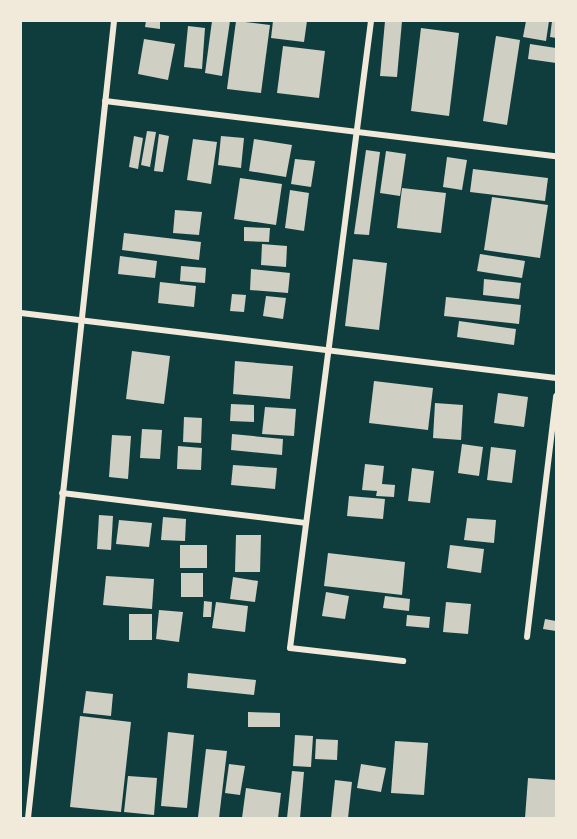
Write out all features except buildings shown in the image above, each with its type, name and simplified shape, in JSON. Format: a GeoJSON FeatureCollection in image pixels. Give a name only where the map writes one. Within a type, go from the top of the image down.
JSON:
{"type":"FeatureCollection","features":[{"type":"Feature","properties":{"kind":"street"},"geometry":{"type":"LineString","coordinates":[[28,818],[114,21]]}},
{"type":"Feature","properties":{"kind":"street"},"geometry":{"type":"LineString","coordinates":[[371,21],[290,648],[403,661]]}},
{"type":"Feature","properties":{"kind":"street"},"geometry":{"type":"LineString","coordinates":[[105,101],[556,156]]}},
{"type":"Feature","properties":{"kind":"street"},"geometry":{"type":"LineString","coordinates":[[21,313],[556,378]]}},
{"type":"Feature","properties":{"kind":"street"},"geometry":{"type":"LineString","coordinates":[[527,637],[556,396]]}},
{"type":"Feature","properties":{"kind":"street"},"geometry":{"type":"LineString","coordinates":[[62,493],[305,523]]}}]}
